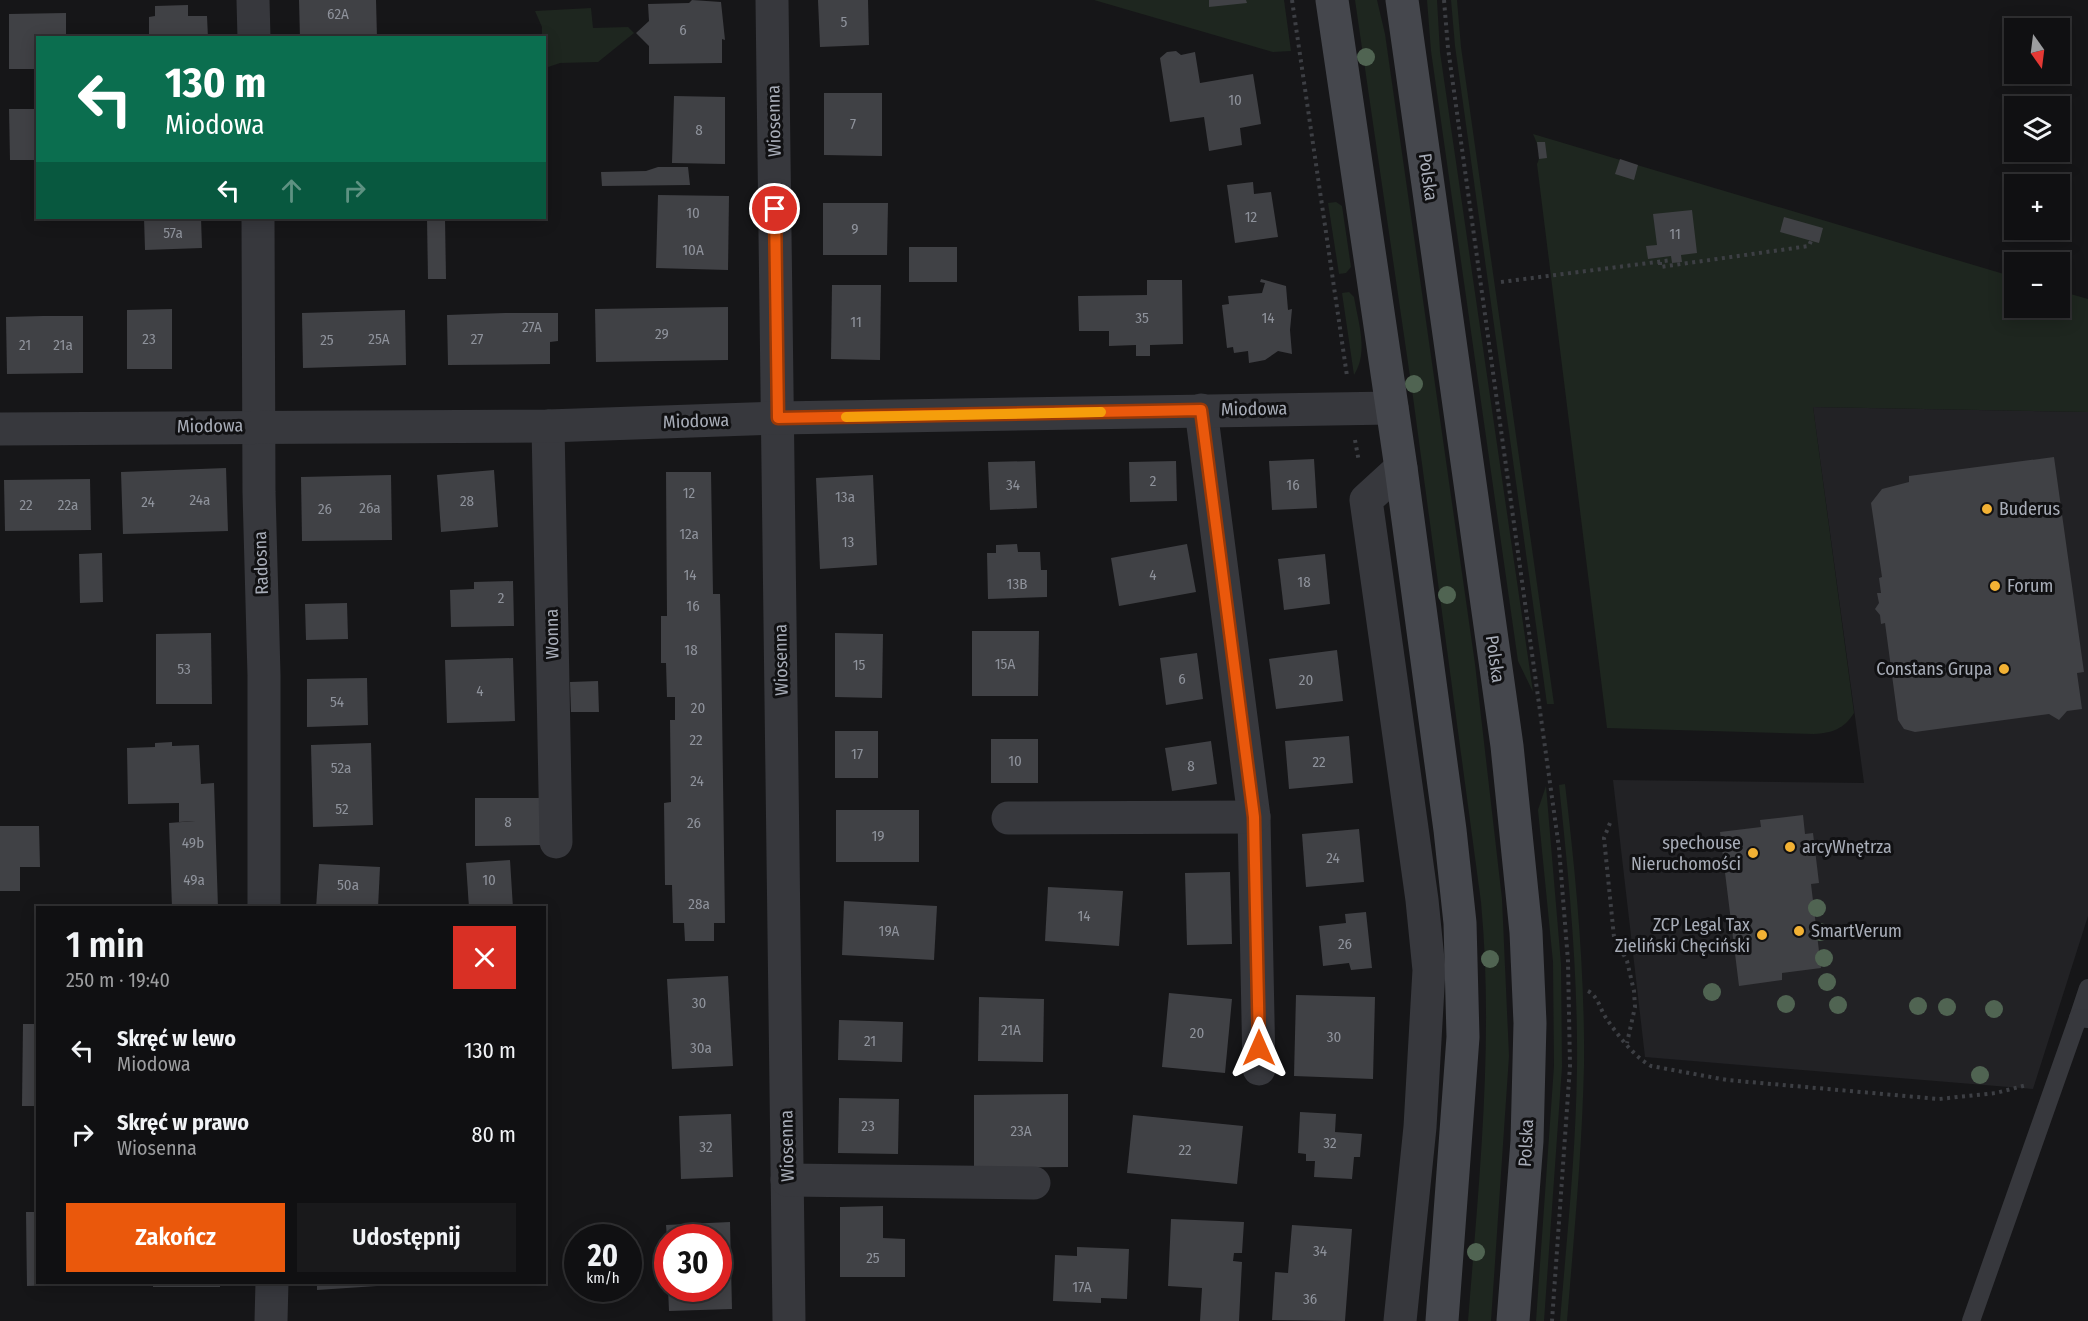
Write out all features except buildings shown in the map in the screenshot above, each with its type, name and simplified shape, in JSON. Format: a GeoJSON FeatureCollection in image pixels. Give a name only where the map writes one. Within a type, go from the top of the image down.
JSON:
{"type":"FeatureCollection","features":[{"type":"Feature","properties":{"kind":"street"},"geometry":{"type":"LineString","coordinates":[[253,0],[254,36]]}},
{"type":"Feature","properties":{"kind":"street","name":"Wiosenna"},"geometry":{"type":"LineString","coordinates":[[772,0],[789,1321]]}},
{"type":"Feature","properties":{"kind":"street"},"geometry":{"type":"LineString","coordinates":[[1332,0],[1401,468],[1450,830],[1464,984],[1458,1131],[1442,1321]]}},
{"type":"Feature","properties":{"kind":"street","name":"Polska"},"geometry":{"type":"LineString","coordinates":[[1402,0],[1507,746],[1526,932],[1530,1023],[1527,1141],[1513,1321]]}},
{"type":"Feature","properties":{"kind":"street","name":"Radosna"},"geometry":{"type":"LineString","coordinates":[[258,219],[264,675],[264,906]]}},
{"type":"Feature","properties":{"kind":"street","name":"Miodowa"},"geometry":{"type":"LineString","coordinates":[[0,429],[548,426],[778,418],[1392,408]]}},
{"type":"Feature","properties":{"kind":"street"},"geometry":{"type":"LineString","coordinates":[[1201,410],[1254,817],[1259,1069]]}},
{"type":"Feature","properties":{"kind":"street","name":"Wonna"},"geometry":{"type":"LineString","coordinates":[[548,426],[556,842]]}},
{"type":"Feature","properties":{"kind":"street"},"geometry":{"type":"LineString","coordinates":[[1400,1321],[1420,1127],[1429,970],[1422,900],[1366,500],[1401,468]]}},
{"type":"Feature","properties":{"kind":"street"},"geometry":{"type":"LineString","coordinates":[[1008,818],[1254,817]]}},
{"type":"Feature","properties":{"kind":"street"},"geometry":{"type":"LineString","coordinates":[[787,1180],[1035,1183]]}},
{"type":"Feature","properties":{"kind":"street"},"geometry":{"type":"LineString","coordinates":[[272,1284],[272,1321]]}},
{"type":"Feature","properties":{"kind":"lane"},"geometry":{"type":"LineString","coordinates":[[1971,1321],[2057,1078],[2083,1018],[2088,988]]}},
{"type":"Feature","properties":{"kind":"path"},"geometry":{"type":"LineString","coordinates":[[1292,0],[1366,500]]}},
{"type":"Feature","properties":{"kind":"path"},"geometry":{"type":"LineString","coordinates":[[1444,0],[1448,48],[1551,775]]}},
{"type":"Feature","properties":{"kind":"path"},"geometry":{"type":"LineString","coordinates":[[1660,262],[1660,267],[1809,246],[1811,241]]}},
{"type":"Feature","properties":{"kind":"path"},"geometry":{"type":"LineString","coordinates":[[1501,282],[1672,260]]}},
{"type":"Feature","properties":{"kind":"path"},"geometry":{"type":"LineString","coordinates":[[1610,824],[1604,838],[1614,937],[1627,961],[1634,991],[1635,1007],[1627,1044]]}},
{"type":"Feature","properties":{"kind":"path"},"geometry":{"type":"LineString","coordinates":[[1588,991],[1593,994],[1605,1017],[1640,1060],[1651,1066],[1727,1080],[1939,1099],[1996,1093],[2057,1078]]}},
{"type":"Feature","properties":{"kind":"shaded area"},"geometry":{"type":"Polygon","coordinates":[[[1094,0],[1284,0],[1291,51],[1273,52],[1094,0]]]}},
{"type":"Feature","properties":{"kind":"shaded area"},"geometry":{"type":"Polygon","coordinates":[[[1355,0],[1377,0],[1385,34],[1475,664],[1502,899],[1509,1056],[1491,1321],[1468,1321],[1486,1059],[1485,954],[1481,902],[1413,397],[1355,0]]]}},
{"type":"Feature","properties":{"kind":"shaded area"},"geometry":{"type":"Polygon","coordinates":[[[1427,0],[1437,0],[1440,52],[1533,692],[1518,661],[1431,51],[1427,0]]]}},
{"type":"Feature","properties":{"kind":"shaded area"},"geometry":{"type":"Polygon","coordinates":[[[1451,0],[1457,0],[1461,47],[1554,704],[1547,704],[1455,46],[1451,0]]]}},
{"type":"Feature","properties":{"kind":"shaded area"},"geometry":{"type":"Polygon","coordinates":[[[591,8],[593,28],[628,27],[634,33],[598,62],[560,63],[546,68],[546,36],[542,36],[542,27],[535,11],[591,8]]]}},
{"type":"Feature","properties":{"kind":"shaded area"},"geometry":{"type":"Polygon","coordinates":[[[1533,134],[2004,274],[2004,318],[2070,318],[2070,294],[2088,299],[2088,412],[1813,407],[1854,713],[1837,729],[1814,734],[1607,728],[1537,164],[1539,153],[1533,134]]]}},
{"type":"Feature","properties":{"kind":"shaded area"},"geometry":{"type":"Polygon","coordinates":[[[1336,202],[1342,206],[1351,267],[1346,273],[1339,274],[1328,203],[1336,202]]]}},
{"type":"Feature","properties":{"kind":"shaded area"},"geometry":{"type":"Polygon","coordinates":[[[1349,292],[1354,297],[1362,347],[1354,375],[1342,293],[1349,292]]]}},
{"type":"Feature","properties":{"kind":"shaded area"},"geometry":{"type":"Polygon","coordinates":[[[1813,407],[2088,412],[2088,916],[2033,1089],[1645,1057],[1613,780],[1864,783],[1813,407]]]}},
{"type":"Feature","properties":{"kind":"shaded area"},"geometry":{"type":"Polygon","coordinates":[[[1565,784],[1579,925],[1584,1066],[1580,1162],[1567,1321],[1560,1321],[1573,1162],[1577,1067],[1574,961],[1559,785],[1565,784]]]}},
{"type":"Feature","properties":{"kind":"shaded area"},"geometry":{"type":"Polygon","coordinates":[[[1546,786],[1561,964],[1562,1067],[1544,1321],[1536,1321],[1554,1066],[1553,962],[1538,810],[1546,786]]]}},
{"type":"Feature","properties":{"kind":"slow traffic"},"geometry":{"type":"LineString","coordinates":[[846,417],[1101,412]]}},
{"type":"Feature","properties":{"kind":"place","name":"Buderus"},"geometry":{"type":"Point","coordinates":[1987,509]}},
{"type":"Feature","properties":{"kind":"place","name":"Forum"},"geometry":{"type":"Point","coordinates":[1995,586]}},
{"type":"Feature","properties":{"kind":"place","name":"Constans Grupa"},"geometry":{"type":"Point","coordinates":[2004,669]}},
{"type":"Feature","properties":{"kind":"place","name":"arcyWnętrza"},"geometry":{"type":"Point","coordinates":[1790,847]}},
{"type":"Feature","properties":{"kind":"place","name":"spechouse Nieruchomości"},"geometry":{"type":"Point","coordinates":[1753,853]}},
{"type":"Feature","properties":{"kind":"place","name":"SmartVerum"},"geometry":{"type":"Point","coordinates":[1799,931]}},
{"type":"Feature","properties":{"kind":"place","name":"ZCP Legal Tax Zieliński Chęciński"},"geometry":{"type":"Point","coordinates":[1762,935]}},
{"type":"Feature","properties":{"kind":"route"},"geometry":{"type":"LineString","coordinates":[[775,209],[778,418],[1201,410],[1254,817],[1259,964],[1259,1048]]}}]}
